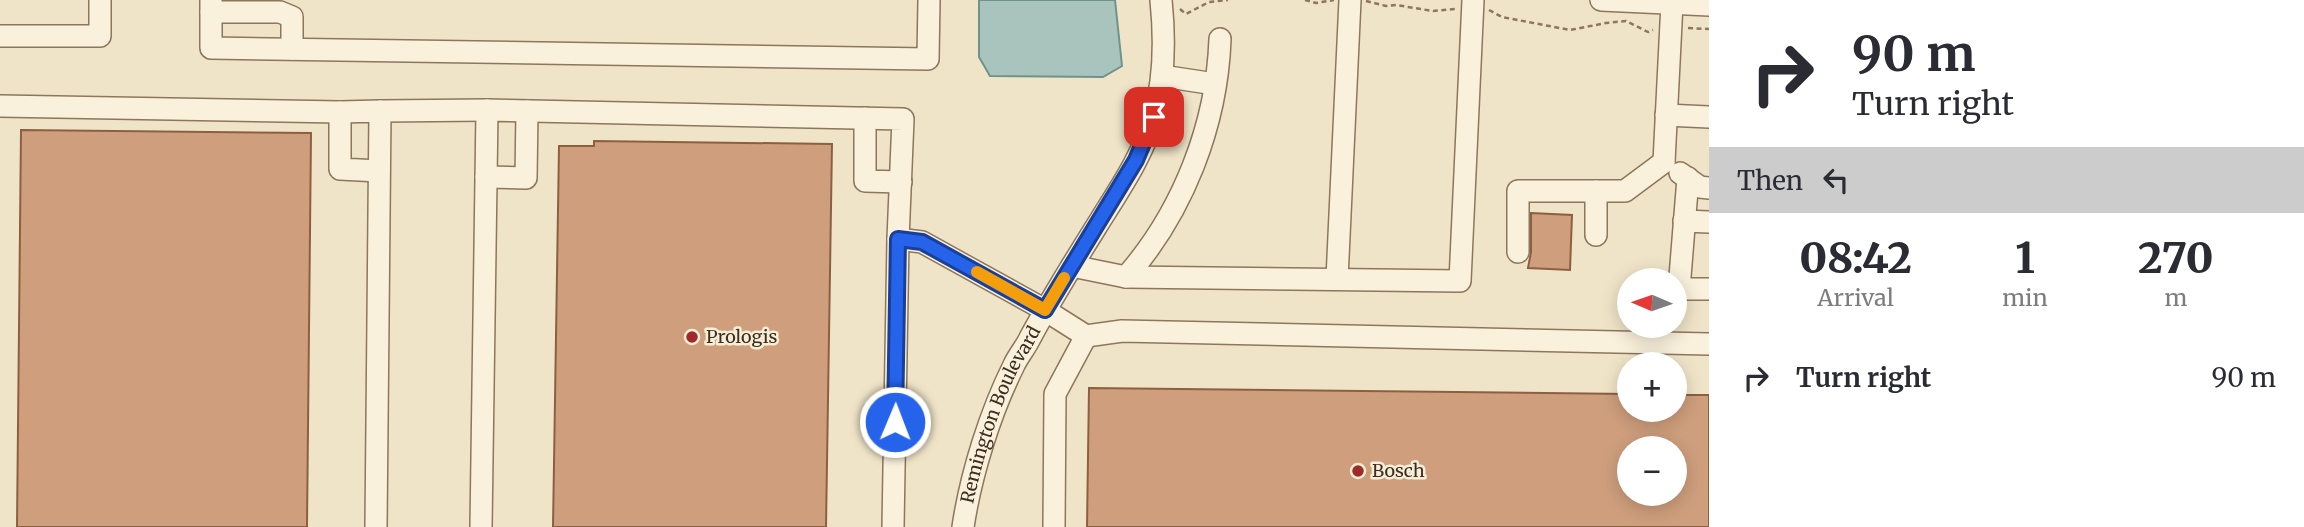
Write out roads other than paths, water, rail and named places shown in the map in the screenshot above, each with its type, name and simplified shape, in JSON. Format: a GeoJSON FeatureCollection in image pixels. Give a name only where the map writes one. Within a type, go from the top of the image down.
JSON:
{"type":"FeatureCollection","features":[{"type":"Feature","properties":{"kind":"street"},"geometry":{"type":"LineString","coordinates":[[0,36],[100,36],[100,0]]}},
{"type":"Feature","properties":{"kind":"street"},"geometry":{"type":"LineString","coordinates":[[292,49],[292,17],[280,12],[211,6],[211,48],[928,59],[929,0]]}},
{"type":"Feature","properties":{"kind":"street"},"geometry":{"type":"LineString","coordinates":[[1337,279],[1350,0]]}},
{"type":"Feature","properties":{"kind":"street"},"geometry":{"type":"LineString","coordinates":[[1601,0],[1709,5]]}},
{"type":"Feature","properties":{"kind":"street","name":"Remington Boulevard"},"geometry":{"type":"LineString","coordinates":[[963,527],[975,472],[1014,363],[1136,160],[1154,117],[1162,76],[1164,28],[1170,4]]}},
{"type":"Feature","properties":{"kind":"street"},"geometry":{"type":"LineString","coordinates":[[1664,162],[1672,4]]}},
{"type":"Feature","properties":{"kind":"street"},"geometry":{"type":"LineString","coordinates":[[1072,266],[1126,277],[1460,281],[1471,5]]}},
{"type":"Feature","properties":{"kind":"street"},"geometry":{"type":"LineString","coordinates":[[1126,277],[1145,256],[1195,165],[1210,117],[1220,39]]}},
{"type":"Feature","properties":{"kind":"street"},"geometry":{"type":"LineString","coordinates":[[1162,76],[1215,84]]}},
{"type":"Feature","properties":{"kind":"street"},"geometry":{"type":"LineString","coordinates":[[0,106],[340,112],[486,110],[903,119],[893,527]]}},
{"type":"Feature","properties":{"kind":"street"},"geometry":{"type":"LineString","coordinates":[[481,527],[486,110]]}},
{"type":"Feature","properties":{"kind":"street"},"geometry":{"type":"LineString","coordinates":[[376,527],[380,111]]}},
{"type":"Feature","properties":{"kind":"street"},"geometry":{"type":"LineString","coordinates":[[486,177],[526,178],[527,111]]}},
{"type":"Feature","properties":{"kind":"street"},"geometry":{"type":"LineString","coordinates":[[340,112],[340,169],[379,171]]}},
{"type":"Feature","properties":{"kind":"street"},"geometry":{"type":"LineString","coordinates":[[1666,115],[1709,117]]}},
{"type":"Feature","properties":{"kind":"street"},"geometry":{"type":"LineString","coordinates":[[865,118],[865,181],[901,182]]}},
{"type":"Feature","properties":{"kind":"street"},"geometry":{"type":"LineString","coordinates":[[1664,162],[1700,187],[1709,188]]}},
{"type":"Feature","properties":{"kind":"street"},"geometry":{"type":"LineString","coordinates":[[1517,252],[1518,191],[1625,191],[1664,162]]}},
{"type":"Feature","properties":{"kind":"street"},"geometry":{"type":"LineString","coordinates":[[1688,178],[1679,289],[1709,289]]}},
{"type":"Feature","properties":{"kind":"street"},"geometry":{"type":"LineString","coordinates":[[1596,235],[1597,191]]}},
{"type":"Feature","properties":{"kind":"street"},"geometry":{"type":"LineString","coordinates":[[1684,221],[1709,222]]}},
{"type":"Feature","properties":{"kind":"street"},"geometry":{"type":"LineString","coordinates":[[898,239],[922,242],[1045,310],[1086,336],[1122,331],[1709,344]]}},
{"type":"Feature","properties":{"kind":"street"},"geometry":{"type":"LineString","coordinates":[[1054,527],[1055,394],[1086,336]]}},
{"type":"Feature","properties":{"kind":"water"},"geometry":{"type":"Polygon","coordinates":[[[979,0],[1115,0],[1122,66],[1103,77],[990,76],[979,57],[979,0]]]}},
{"type":"Feature","properties":{"kind":"place","name":"Prologis"},"geometry":{"type":"Point","coordinates":[692,337]}},
{"type":"Feature","properties":{"kind":"place","name":"Bosch"},"geometry":{"type":"Point","coordinates":[1358,471]}}]}
